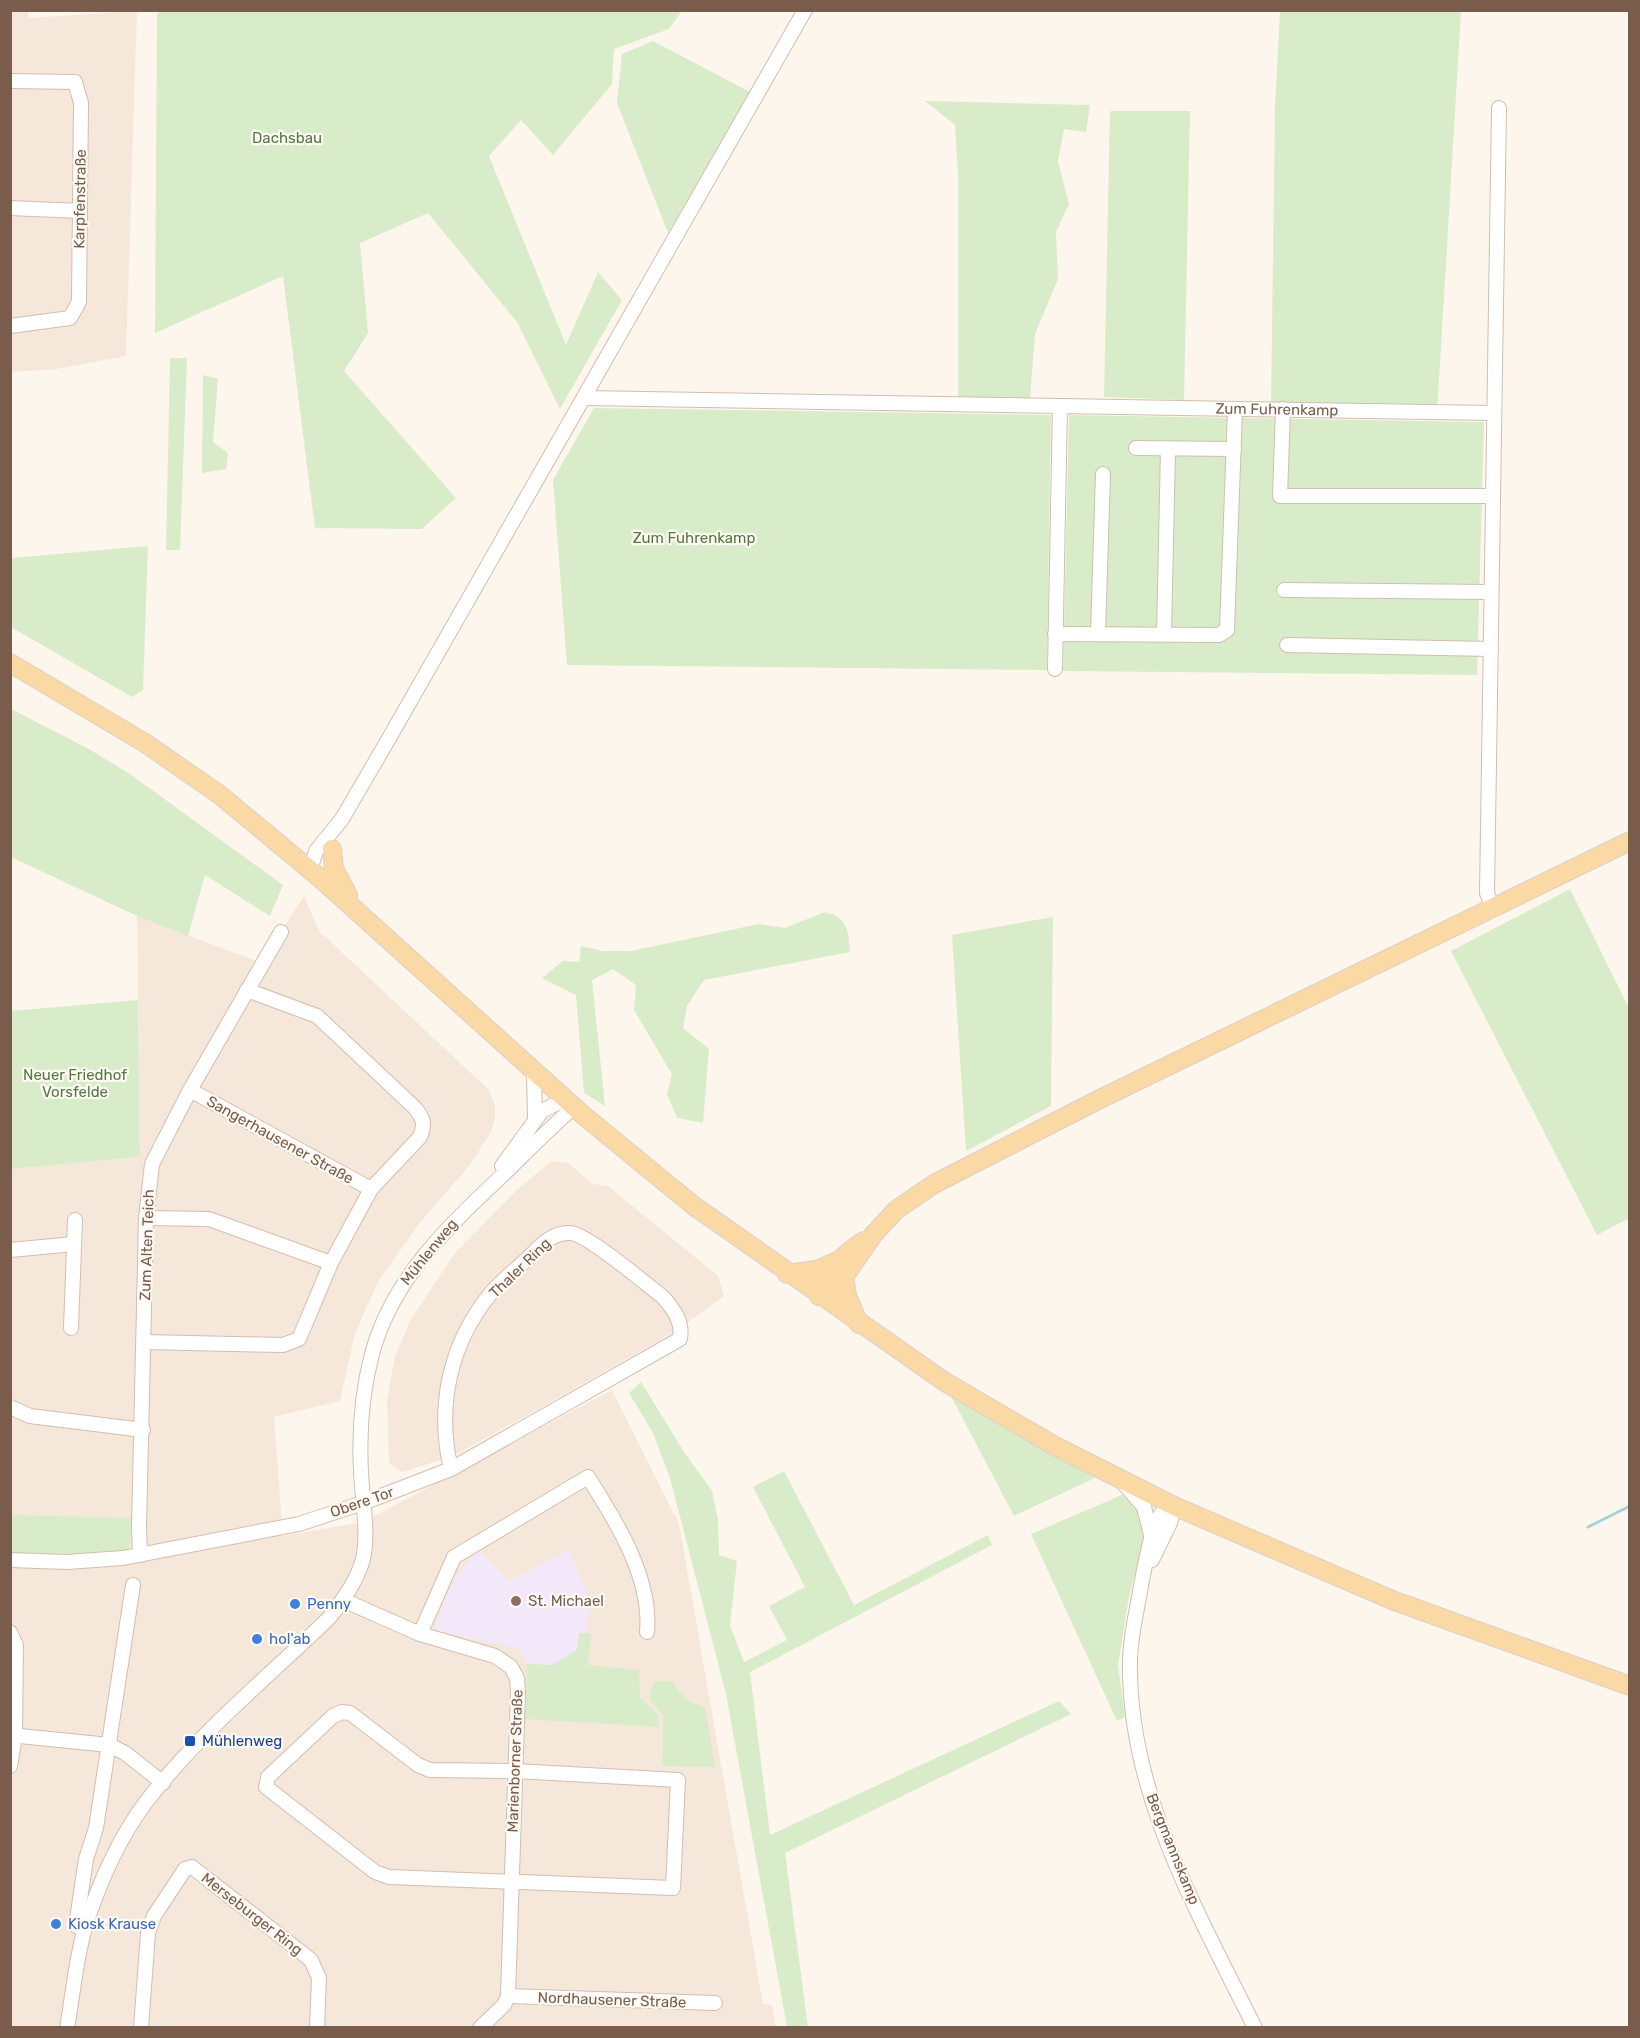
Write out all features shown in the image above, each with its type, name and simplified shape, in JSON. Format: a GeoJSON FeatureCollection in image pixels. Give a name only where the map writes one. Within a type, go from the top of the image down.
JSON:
{"type":"FeatureCollection","features":[{"type":"Feature","properties":{"kind":"main road"},"geometry":{"type":"LineString","coordinates":[[10,663],[145,743],[220,795],[358,912],[569,1103],[694,1206],[787,1274],[945,1382],[1055,1446],[1174,1506],[1392,1600],[1629,1686]]}},
{"type":"Feature","properties":{"kind":"main road"},"geometry":{"type":"LineString","coordinates":[[819,1296],[821,1284],[842,1268],[905,1203],[975,1162],[1629,841]]}},
{"type":"Feature","properties":{"kind":"main road"},"geometry":{"type":"LineString","coordinates":[[332,849],[337,877],[358,912]]}},
{"type":"Feature","properties":{"kind":"main road"},"geometry":{"type":"LineString","coordinates":[[787,1274],[842,1268]]}},
{"type":"Feature","properties":{"kind":"main road"},"geometry":{"type":"LineString","coordinates":[[842,1268],[847,1296],[859,1324]]}},
{"type":"Feature","properties":{"kind":"street"},"geometry":{"type":"LineString","coordinates":[[310,870],[316,851],[342,819],[805,10]]}},
{"type":"Feature","properties":{"kind":"street","name":"Karpfenstraße"},"geometry":{"type":"LineString","coordinates":[[10,81],[75,82],[81,102],[79,302],[75,312],[69,318],[10,326]]}},
{"type":"Feature","properties":{"kind":"street"},"geometry":{"type":"LineString","coordinates":[[1493,908],[1487,893],[1499,108]]}},
{"type":"Feature","properties":{"kind":"street"},"geometry":{"type":"LineString","coordinates":[[10,208],[80,211]]}},
{"type":"Feature","properties":{"kind":"street","name":"Zum Fuhrenkamp"},"geometry":{"type":"LineString","coordinates":[[584,398],[1494,413]]}},
{"type":"Feature","properties":{"kind":"street"},"geometry":{"type":"LineString","coordinates":[[1055,669],[1060,406]]}},
{"type":"Feature","properties":{"kind":"street"},"geometry":{"type":"LineString","coordinates":[[1056,634],[1219,634],[1227,630],[1236,409]]}},
{"type":"Feature","properties":{"kind":"street"},"geometry":{"type":"LineString","coordinates":[[1282,410],[1280,496],[1493,496]]}},
{"type":"Feature","properties":{"kind":"street"},"geometry":{"type":"LineString","coordinates":[[1136,448],[1234,449]]}},
{"type":"Feature","properties":{"kind":"street"},"geometry":{"type":"LineString","coordinates":[[1164,634],[1168,449]]}},
{"type":"Feature","properties":{"kind":"street"},"geometry":{"type":"LineString","coordinates":[[1098,634],[1103,474]]}},
{"type":"Feature","properties":{"kind":"street"},"geometry":{"type":"LineString","coordinates":[[1284,590],[1491,592]]}},
{"type":"Feature","properties":{"kind":"street"},"geometry":{"type":"LineString","coordinates":[[1287,645],[1491,649]]}},
{"type":"Feature","properties":{"kind":"street"},"geometry":{"type":"LineString","coordinates":[[310,870],[323,862],[332,849],[342,819]]}},
{"type":"Feature","properties":{"kind":"street","name":"Zum Alten Teich"},"geometry":{"type":"LineString","coordinates":[[140,1556],[138,1527],[143,1430],[146,1218],[152,1164],[190,1090],[281,932]]}},
{"type":"Feature","properties":{"kind":"street"},"geometry":{"type":"LineString","coordinates":[[144,1342],[283,1345],[299,1339],[332,1263],[371,1189],[420,1137],[424,1126],[423,1117],[317,1016],[247,990]]}},
{"type":"Feature","properties":{"kind":"street"},"geometry":{"type":"LineString","coordinates":[[534,1071],[535,1119]]}},
{"type":"Feature","properties":{"kind":"street","name":"Sangerhausener Straße"},"geometry":{"type":"LineString","coordinates":[[190,1090],[371,1189]]}},
{"type":"Feature","properties":{"kind":"street","name":"Mühlenweg"},"geometry":{"type":"LineString","coordinates":[[487,1187],[535,1119],[549,1105],[569,1103]]}},
{"type":"Feature","properties":{"kind":"street","name":"Mühlenweg"},"geometry":{"type":"LineString","coordinates":[[67,2028],[85,1927],[94,1901],[122,1841],[146,1803],[163,1783],[211,1732],[329,1618],[343,1600],[363,1559],[360,1450],[364,1397],[372,1353],[392,1302],[418,1262],[445,1229],[569,1103]]}},
{"type":"Feature","properties":{"kind":"street"},"geometry":{"type":"LineString","coordinates":[[146,1218],[209,1219],[332,1263]]}},
{"type":"Feature","properties":{"kind":"street"},"geometry":{"type":"LineString","coordinates":[[71,1328],[75,1220]]}},
{"type":"Feature","properties":{"kind":"street","name":"Thaler Ring"},"geometry":{"type":"LineString","coordinates":[[451,1468],[444,1425],[445,1391],[463,1337],[492,1292],[549,1238],[562,1233],[580,1234],[663,1297],[680,1322],[681,1339]]}},
{"type":"Feature","properties":{"kind":"street"},"geometry":{"type":"LineString","coordinates":[[10,1250],[74,1245]]}},
{"type":"Feature","properties":{"kind":"street","name":"Obere Tor"},"geometry":{"type":"LineString","coordinates":[[10,1560],[67,1562],[140,1556],[299,1524],[363,1503],[451,1468],[681,1339]]}},
{"type":"Feature","properties":{"kind":"street"},"geometry":{"type":"LineString","coordinates":[[10,1407],[30,1416],[143,1430]]}},
{"type":"Feature","properties":{"kind":"street"},"geometry":{"type":"LineString","coordinates":[[420,1634],[454,1557],[588,1477],[624,1534],[649,1611],[647,1632]]}},
{"type":"Feature","properties":{"kind":"street","name":"Bergmannskamp"},"geometry":{"type":"LineString","coordinates":[[1118,1478],[1144,1507],[1149,1519],[1151,1537]]}},
{"type":"Feature","properties":{"kind":"street","name":"Bergmannskamp"},"geometry":{"type":"LineString","coordinates":[[1174,1506],[1161,1514],[1151,1537],[1133,1627],[1131,1694],[1134,1726],[1150,1799],[1171,1854],[1255,2028]]}},
{"type":"Feature","properties":{"kind":"street","name":"Bergmannskamp"},"geometry":{"type":"LineString","coordinates":[[1141,1587],[1170,1523],[1174,1506]]}},
{"type":"Feature","properties":{"kind":"street"},"geometry":{"type":"LineString","coordinates":[[76,1926],[86,1859],[96,1828],[133,1584]]}},
{"type":"Feature","properties":{"kind":"street","name":"Marienborner Straße"},"geometry":{"type":"LineString","coordinates":[[343,1600],[420,1634],[495,1656],[511,1667],[517,1678],[508,1996]]}},
{"type":"Feature","properties":{"kind":"street"},"geometry":{"type":"LineString","coordinates":[[10,1632],[16,1646],[10,1767]]}},
{"type":"Feature","properties":{"kind":"street"},"geometry":{"type":"LineString","coordinates":[[342,1712],[350,1713],[418,1765],[430,1770],[515,1771],[678,1780],[673,1888],[511,1882],[389,1877],[375,1872],[266,1787],[268,1777],[333,1716],[342,1712]]}},
{"type":"Feature","properties":{"kind":"street"},"geometry":{"type":"LineString","coordinates":[[13,1735],[109,1745],[125,1753],[163,1783]]}},
{"type":"Feature","properties":{"kind":"street","name":"Merseburger Ring"},"geometry":{"type":"LineString","coordinates":[[141,2028],[148,1932],[154,1917],[185,1869],[192,1867],[311,1960],[319,1978],[317,2028]]}},
{"type":"Feature","properties":{"kind":"street"},"geometry":{"type":"LineString","coordinates":[[480,2028],[504,2005],[508,1996]]}},
{"type":"Feature","properties":{"kind":"street","name":"Nordhausener Straße"},"geometry":{"type":"LineString","coordinates":[[508,1996],[716,2003]]}},
{"type":"Feature","properties":{"kind":"shaded area"},"geometry":{"type":"Polygon","coordinates":[[[11,11],[28,11],[28,18],[137,11],[126,356],[57,369],[11,372],[11,11]]]}},
{"type":"Feature","properties":{"kind":"shaded area"},"geometry":{"type":"Polygon","coordinates":[[[304,896],[319,931],[488,1089],[495,1105],[495,1118],[491,1132],[469,1166],[418,1225],[378,1282],[355,1333],[340,1401],[274,1417],[283,1536],[363,1522],[612,1390],[679,1524],[763,2004],[772,2005],[776,2027],[11,2028],[11,1169],[140,1157],[137,916],[261,963],[304,896]]]}},
{"type":"Feature","properties":{"kind":"shaded area"},"geometry":{"type":"Polygon","coordinates":[[[551,1161],[568,1163],[593,1184],[608,1186],[718,1276],[724,1296],[673,1333],[454,1456],[402,1472],[389,1463],[387,1400],[395,1356],[411,1319],[454,1254],[516,1191],[551,1161]]]}},
{"type":"Feature","properties":{"kind":"shaded area","name":"St. Michael"},"geometry":{"type":"Polygon","coordinates":[[[569,1549],[586,1591],[590,1611],[586,1633],[579,1634],[577,1650],[552,1665],[527,1664],[519,1649],[438,1631],[435,1624],[456,1576],[479,1550],[510,1581],[569,1549]]]}},
{"type":"Feature","properties":{"kind":"green space","name":"Dachsbau"},"geometry":{"type":"Polygon","coordinates":[[[160,11],[682,11],[669,29],[614,49],[612,84],[553,155],[521,120],[489,156],[566,345],[598,272],[622,300],[560,409],[517,322],[428,213],[360,243],[368,333],[344,371],[456,498],[422,529],[315,528],[283,276],[155,333],[157,15],[160,11]]]}},
{"type":"Feature","properties":{"kind":"green space"},"geometry":{"type":"Polygon","coordinates":[[[1280,11],[1461,11],[1437,414],[1271,403],[1275,107],[1280,11]]]}},
{"type":"Feature","properties":{"kind":"green space"},"geometry":{"type":"Polygon","coordinates":[[[653,41],[750,92],[668,233],[617,103],[622,54],[653,41]]]}},
{"type":"Feature","properties":{"kind":"green space"},"geometry":{"type":"Polygon","coordinates":[[[925,101],[1090,105],[1086,132],[1064,129],[1058,161],[1069,204],[1056,232],[1058,279],[1035,334],[1030,398],[958,399],[958,173],[955,125],[925,101]]]}},
{"type":"Feature","properties":{"kind":"green space"},"geometry":{"type":"Polygon","coordinates":[[[1110,111],[1190,111],[1184,400],[1104,397],[1110,111]]]}},
{"type":"Feature","properties":{"kind":"green space"},"geometry":{"type":"Polygon","coordinates":[[[170,358],[187,358],[180,550],[166,550],[170,358]]]}},
{"type":"Feature","properties":{"kind":"green space"},"geometry":{"type":"Polygon","coordinates":[[[203,375],[218,379],[213,442],[228,453],[226,469],[202,473],[203,375]]]}},
{"type":"Feature","properties":{"kind":"green space","name":"Zum Fuhrenkamp"},"geometry":{"type":"Polygon","coordinates":[[[594,408],[1051,415],[1047,670],[567,665],[553,480],[594,408]]]}},
{"type":"Feature","properties":{"kind":"green space"},"geometry":{"type":"Polygon","coordinates":[[[1069,415],[1484,422],[1477,675],[1063,671],[1069,415]]]}},
{"type":"Feature","properties":{"kind":"green space"},"geometry":{"type":"Polygon","coordinates":[[[148,546],[143,690],[132,697],[11,627],[11,558],[148,546]]]}},
{"type":"Feature","properties":{"kind":"green space"},"geometry":{"type":"Polygon","coordinates":[[[11,709],[89,749],[130,774],[283,885],[270,916],[205,875],[188,936],[137,916],[11,857],[11,709]]]}},
{"type":"Feature","properties":{"kind":"green space"},"geometry":{"type":"Polygon","coordinates":[[[1570,889],[1629,1008],[1629,1218],[1597,1235],[1451,951],[1570,889]]]}},
{"type":"Feature","properties":{"kind":"green space"},"geometry":{"type":"Polygon","coordinates":[[[825,912],[833,914],[842,921],[847,931],[850,952],[704,980],[687,1006],[683,1028],[709,1049],[703,1123],[677,1118],[667,1094],[672,1074],[634,1010],[636,985],[613,969],[592,980],[605,1106],[584,1093],[576,995],[542,978],[563,961],[579,962],[581,946],[603,951],[631,951],[759,924],[785,928],[825,912]]]}},
{"type":"Feature","properties":{"kind":"green space"},"geometry":{"type":"Polygon","coordinates":[[[1053,917],[1051,1106],[966,1151],[952,935],[1053,917]]]}},
{"type":"Feature","properties":{"kind":"green space","name":"Neuer Friedhof Vorsfelde"},"geometry":{"type":"Polygon","coordinates":[[[138,1000],[140,1157],[11,1169],[11,1011],[138,1000]]]}},
{"type":"Feature","properties":{"kind":"green space"},"geometry":{"type":"Polygon","coordinates":[[[641,1382],[684,1452],[712,1491],[718,1520],[719,1555],[737,1561],[730,1625],[744,1662],[787,1640],[769,1606],[805,1587],[753,1487],[784,1471],[854,1605],[988,1535],[992,1545],[750,1672],[770,1835],[1059,1701],[1071,1714],[785,1853],[808,2027],[787,2027],[726,1694],[670,1478],[653,1433],[629,1393],[641,1382]]]}},
{"type":"Feature","properties":{"kind":"green space"},"geometry":{"type":"Polygon","coordinates":[[[951,1396],[1095,1478],[1014,1516],[951,1396]]]}},
{"type":"Feature","properties":{"kind":"green space"},"geometry":{"type":"Polygon","coordinates":[[[1122,1495],[1139,1512],[1144,1539],[1129,1597],[1118,1665],[1125,1717],[1117,1721],[1031,1534],[1122,1495]]]}},
{"type":"Feature","properties":{"kind":"green space"},"geometry":{"type":"Polygon","coordinates":[[[10,1515],[132,1518],[130,1546],[123,1558],[11,1560],[10,1515]]]}},
{"type":"Feature","properties":{"kind":"green space"},"geometry":{"type":"Polygon","coordinates":[[[579,1633],[591,1633],[588,1665],[639,1670],[640,1697],[659,1716],[659,1727],[525,1719],[527,1664],[552,1665],[577,1650],[579,1633]]]}},
{"type":"Feature","properties":{"kind":"green space"},"geometry":{"type":"Polygon","coordinates":[[[654,1681],[672,1681],[686,1700],[705,1707],[715,1767],[662,1766],[663,1715],[649,1699],[654,1681]]]}},
{"type":"Feature","properties":{"kind":"waterway"},"geometry":{"type":"LineString","coordinates":[[1588,1527],[1630,1506]]}},
{"type":"Feature","properties":{"kind":"place","name":"St. Michael"},"geometry":{"type":"Point","coordinates":[516,1601]}},
{"type":"Feature","properties":{"kind":"place","name":"Penny"},"geometry":{"type":"Point","coordinates":[295,1604]}},
{"type":"Feature","properties":{"kind":"place","name":"hol'ab"},"geometry":{"type":"Point","coordinates":[257,1639]}},
{"type":"Feature","properties":{"kind":"place","name":"Mühlenweg"},"geometry":{"type":"Point","coordinates":[190,1741]}},
{"type":"Feature","properties":{"kind":"place","name":"Kiosk Krause"},"geometry":{"type":"Point","coordinates":[56,1924]}}]}
